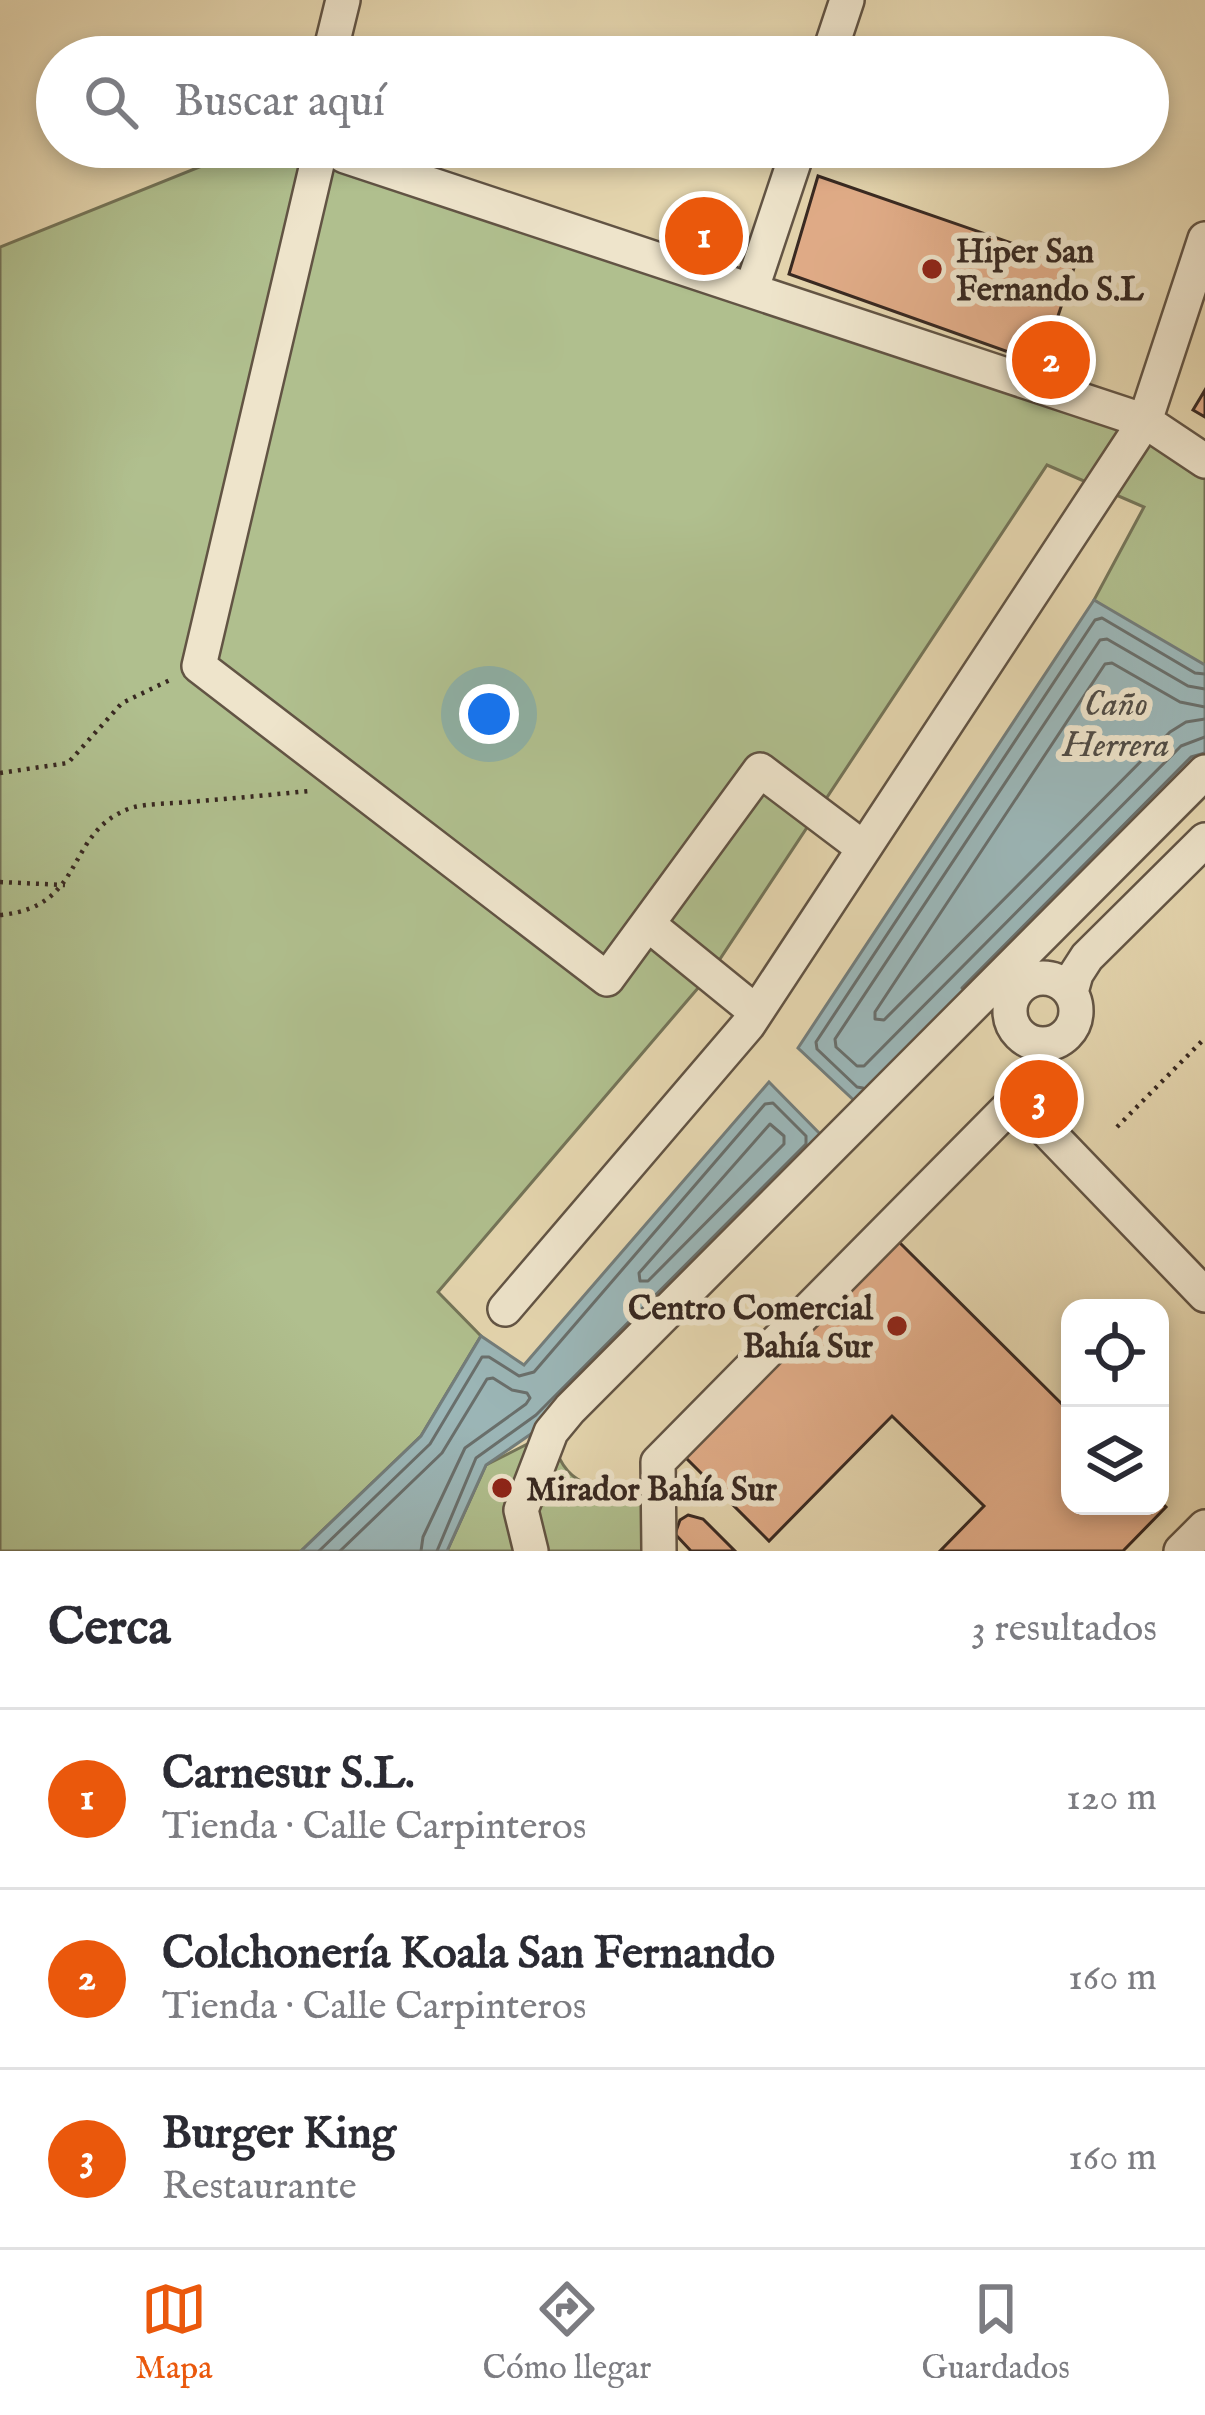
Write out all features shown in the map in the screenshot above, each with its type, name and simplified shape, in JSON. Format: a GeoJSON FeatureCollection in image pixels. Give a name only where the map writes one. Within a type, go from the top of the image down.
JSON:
{"type":"FeatureCollection","features":[{"type":"Feature","properties":{"kind":"street"},"geometry":{"type":"LineString","coordinates":[[334,36],[343,0]]}},
{"type":"Feature","properties":{"kind":"street"},"geometry":{"type":"LineString","coordinates":[[835,36],[847,0]]}},
{"type":"Feature","properties":{"kind":"street"},"geometry":{"type":"LineString","coordinates":[[320,168],[199,666],[607,980],[760,770],[862,847]]}},
{"type":"Feature","properties":{"kind":"street"},"geometry":{"type":"LineString","coordinates":[[382,168],[1145,421],[1205,461]]}},
{"type":"Feature","properties":{"kind":"street"},"geometry":{"type":"LineString","coordinates":[[752,289],[792,168]]}},
{"type":"Feature","properties":{"kind":"street"},"geometry":{"type":"LineString","coordinates":[[505,1309],[756,1012],[1145,421],[1205,239]]}},
{"type":"Feature","properties":{"kind":"street"},"geometry":{"type":"LineString","coordinates":[[531,1551],[521,1510],[551,1432],[570,1409],[1205,772]]}},
{"type":"Feature","properties":{"kind":"street"},"geometry":{"type":"LineString","coordinates":[[1205,802],[1024,983],[1011,1000],[1014,1028],[1033,1042],[1052,1043],[1070,1030],[1077,1010],[1071,992],[1087,957],[1205,840]]}},
{"type":"Feature","properties":{"kind":"street"},"geometry":{"type":"LineString","coordinates":[[649,925],[756,1012]]}},
{"type":"Feature","properties":{"kind":"street"},"geometry":{"type":"LineString","coordinates":[[1024,983],[1044,977],[1071,992]]}},
{"type":"Feature","properties":{"kind":"street"},"geometry":{"type":"LineString","coordinates":[[658,1551],[658,1462],[1014,1102],[1205,1295]]}},
{"type":"Feature","properties":{"kind":"street"},"geometry":{"type":"LineString","coordinates":[[1180,1551],[1205,1527]]}},
{"type":"Feature","properties":{"kind":"path"},"geometry":{"type":"LineString","coordinates":[[0,772],[68,763],[122,703],[199,666]]}},
{"type":"Feature","properties":{"kind":"path"},"geometry":{"type":"LineString","coordinates":[[0,915],[28,912],[65,885],[99,825],[133,807],[309,791]]}},
{"type":"Feature","properties":{"kind":"path"},"geometry":{"type":"LineString","coordinates":[[0,882],[65,885]]}},
{"type":"Feature","properties":{"kind":"path"},"geometry":{"type":"LineString","coordinates":[[1117,1127],[1205,1038]]}},
{"type":"Feature","properties":{"kind":"green space"},"geometry":{"type":"Polygon","coordinates":[[[197,168],[404,168],[1145,421],[1205,461],[1205,682],[1094,600],[1144,507],[1047,465],[710,974],[438,1292],[481,1336],[421,1436],[301,1551],[0,1551],[0,247],[197,168]]]}},
{"type":"Feature","properties":{"kind":"green space"},"geometry":{"type":"Polygon","coordinates":[[[551,1432],[564,1466],[584,1483],[647,1484],[646,1551],[447,1551],[486,1465],[551,1432]]]}},
{"type":"Feature","properties":{"kind":"water","name":"Caño Herrera"},"geometry":{"type":"Polygon","coordinates":[[[1094,600],[1205,665],[1205,760],[861,1107],[798,1048],[1094,600]]]}},
{"type":"Feature","properties":{"kind":"water"},"geometry":{"type":"Polygon","coordinates":[[[769,1082],[826,1140],[544,1425],[486,1465],[447,1551],[301,1551],[421,1436],[481,1336],[524,1365],[769,1082]]]}},
{"type":"Feature","properties":{"kind":"building","name":"Hiper San Fernando S.L"},"geometry":{"type":"Polygon","coordinates":[[[818,176],[1075,265],[1042,364],[789,274],[818,176]]]}},
{"type":"Feature","properties":{"kind":"building"},"geometry":{"type":"Polygon","coordinates":[[[1205,390],[1205,417],[1193,410],[1205,390]]]}},
{"type":"Feature","properties":{"kind":"building","name":"Centro Comercial Bahía Sur"},"geometry":{"type":"Polygon","coordinates":[[[896,1239],[1061,1403],[1061,1515],[1158,1515],[1123,1551],[940,1551],[984,1506],[892,1416],[769,1541],[683,1455],[896,1239]]]}},
{"type":"Feature","properties":{"kind":"building"},"geometry":{"type":"Polygon","coordinates":[[[688,1515],[703,1519],[735,1551],[691,1551],[675,1534],[680,1520],[688,1515]]]}},
{"type":"Feature","properties":{"kind":"place","name":"Carnesur S.L."},"geometry":{"type":"Point","coordinates":[704,236]}},
{"type":"Feature","properties":{"kind":"place","name":"Hiper San Fernando S.L"},"geometry":{"type":"Point","coordinates":[932,269]}},
{"type":"Feature","properties":{"kind":"place","name":"Colchonería Koala San Fernando"},"geometry":{"type":"Point","coordinates":[1051,360]}},
{"type":"Feature","properties":{"kind":"place","name":"Burger King"},"geometry":{"type":"Point","coordinates":[1039,1099]}},
{"type":"Feature","properties":{"kind":"place","name":"Centro Comercial Bahía Sur"},"geometry":{"type":"Point","coordinates":[897,1326]}},
{"type":"Feature","properties":{"kind":"place","name":"Mirador Bahía Sur"},"geometry":{"type":"Point","coordinates":[502,1488]}}]}
